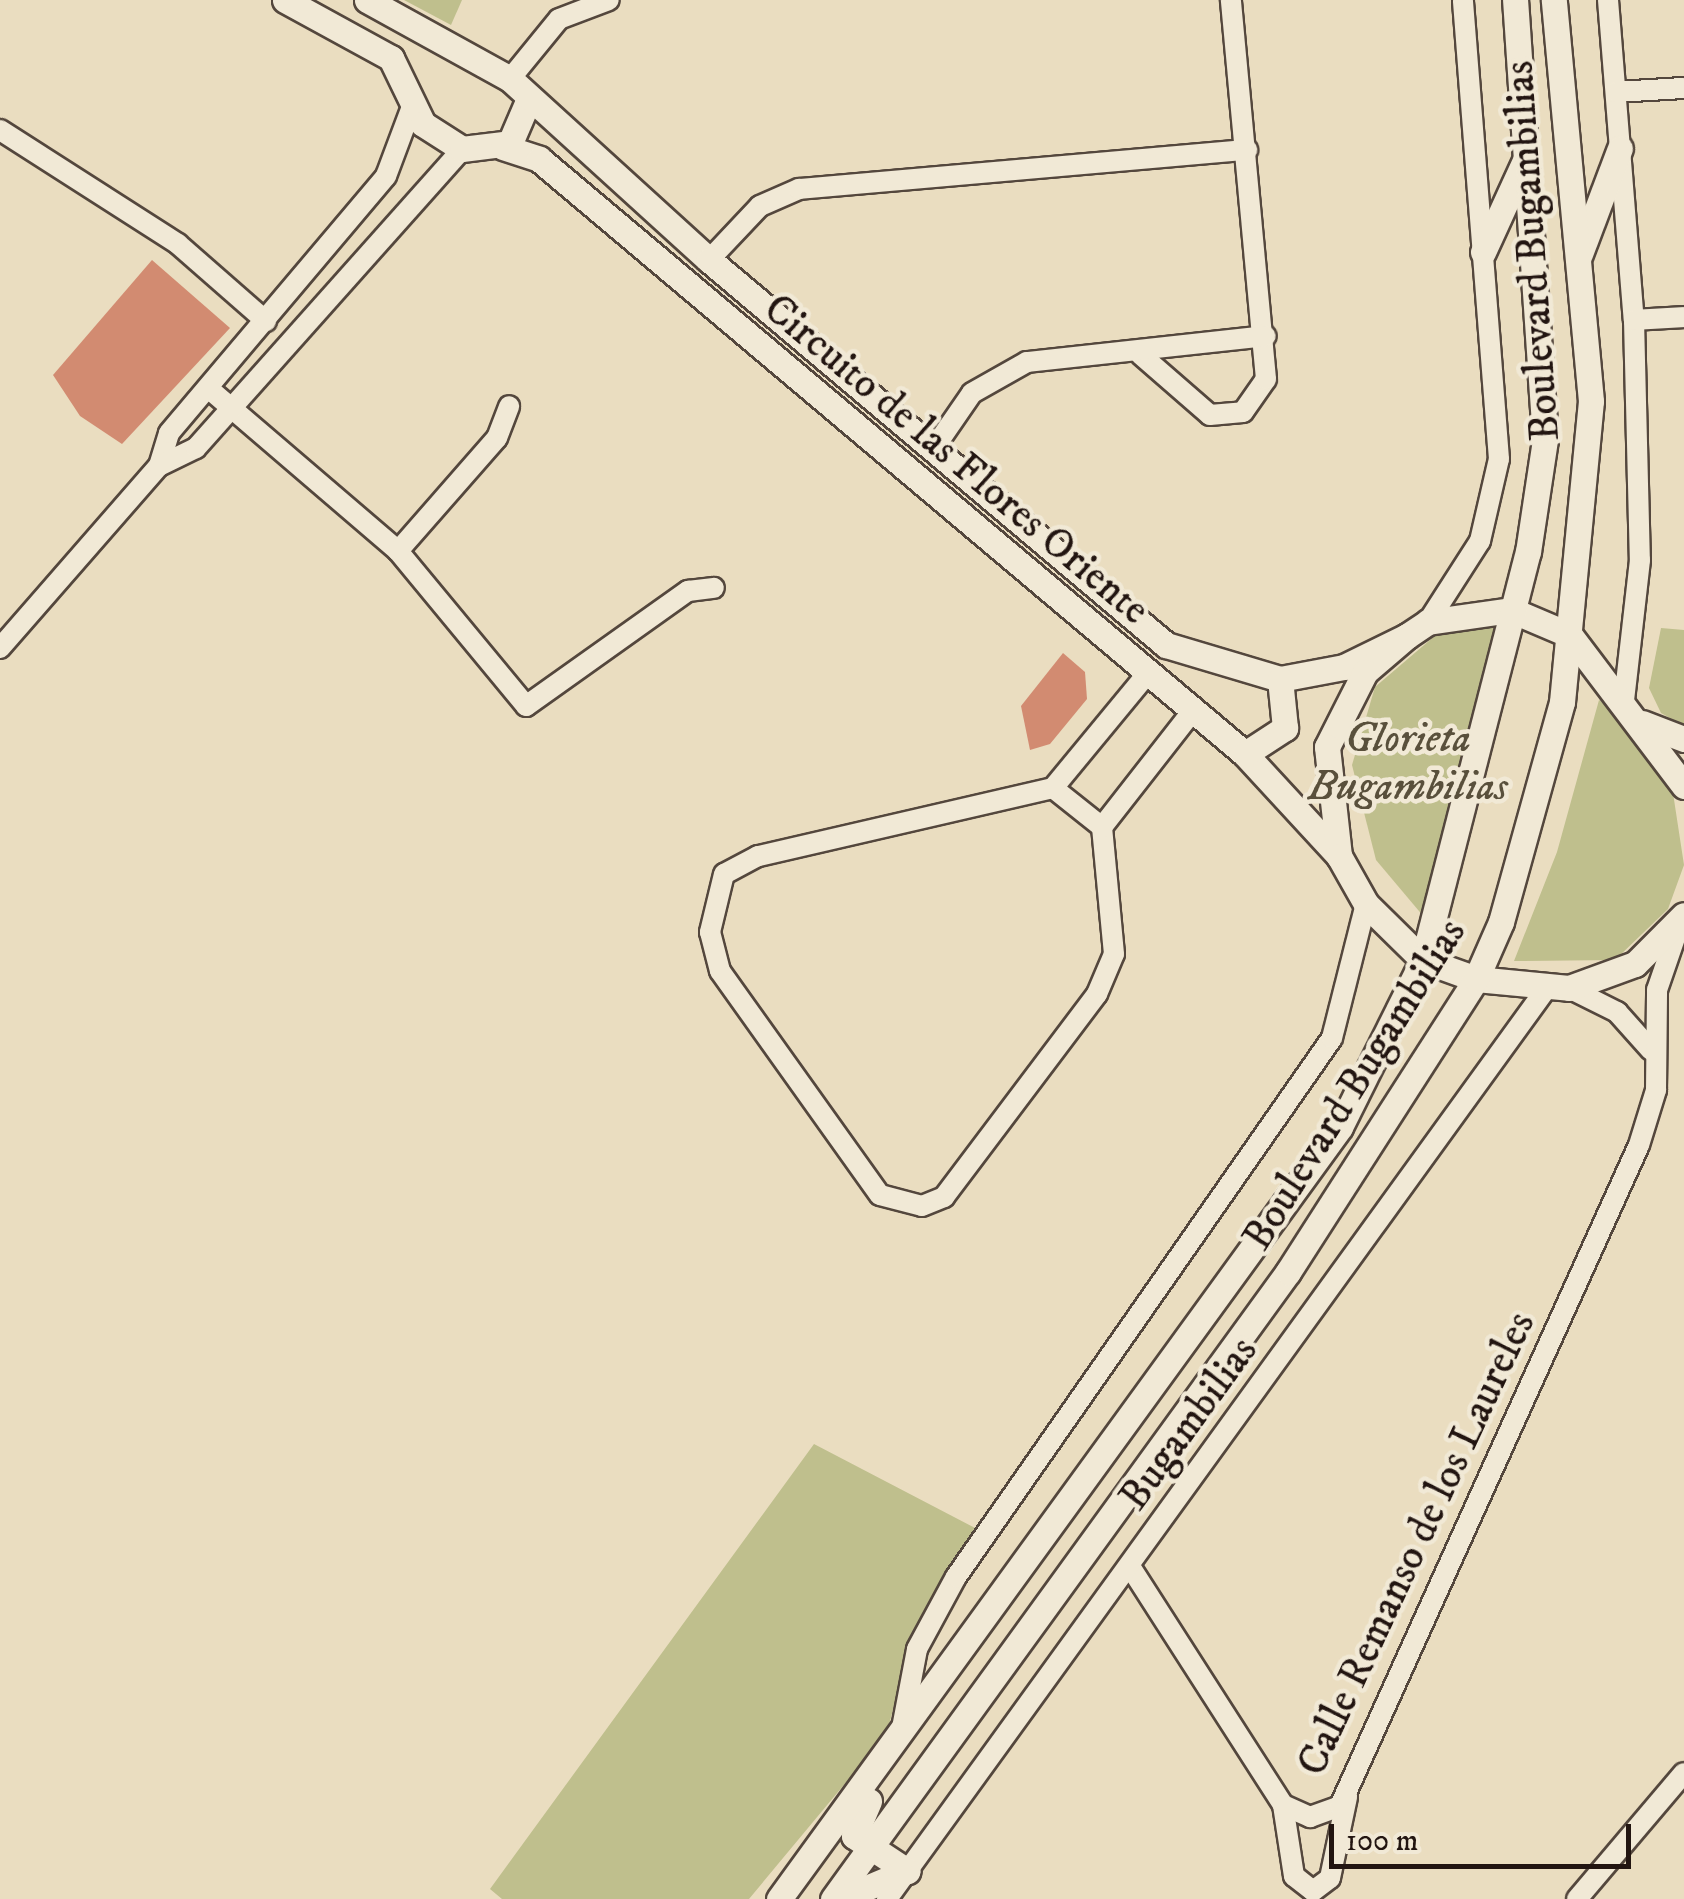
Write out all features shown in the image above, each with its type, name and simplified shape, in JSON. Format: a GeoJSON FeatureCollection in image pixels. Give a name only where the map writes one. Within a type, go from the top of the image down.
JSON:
{"type":"FeatureCollection","features":[{"type":"Feature","properties":{"kind":"street"},"geometry":{"type":"LineString","coordinates":[[284,0],[374,44],[399,74],[412,107],[437,138],[462,149],[503,146],[522,130],[528,100],[510,79],[367,0]]}},
{"type":"Feature","properties":{"kind":"street"},"geometry":{"type":"LineString","coordinates":[[510,79],[559,20],[609,0]]}},
{"type":"Feature","properties":{"kind":"street"},"geometry":{"type":"LineString","coordinates":[[1141,355],[1200,412],[1232,416],[1266,380],[1266,336],[1231,0]]}},
{"type":"Feature","properties":{"kind":"street","name":"Boulevard Bugambilias"},"geometry":{"type":"LineString","coordinates":[[1417,629],[1470,563],[1496,487],[1463,0]]}},
{"type":"Feature","properties":{"kind":"street","name":"Boulevard Bugambilias"},"geometry":{"type":"LineString","coordinates":[[779,1899],[1340,1127],[1423,960],[1511,610],[1545,439],[1515,0]]}},
{"type":"Feature","properties":{"kind":"street","name":"Boulevard Bugambilias"},"geometry":{"type":"LineString","coordinates":[[837,1899],[868,1850],[1288,1272],[1476,979],[1522,864],[1570,635],[1591,400],[1554,0]]}},
{"type":"Feature","properties":{"kind":"street"},"geometry":{"type":"LineString","coordinates":[[1608,0],[1634,320],[1640,560],[1630,710]]}},
{"type":"Feature","properties":{"kind":"street"},"geometry":{"type":"LineString","coordinates":[[399,74],[406,49],[435,38]]}},
{"type":"Feature","properties":{"kind":"street"},"geometry":{"type":"LineString","coordinates":[[1616,92],[1684,88]]}},
{"type":"Feature","properties":{"kind":"street","name":"Circuito de las Flores Oriente"},"geometry":{"type":"LineString","coordinates":[[528,100],[932,451],[1166,645],[1280,680],[1344,667],[1417,629]]}},
{"type":"Feature","properties":{"kind":"street"},"geometry":{"type":"LineString","coordinates":[[0,648],[159,466],[170,433],[386,176],[412,107]]}},
{"type":"Feature","properties":{"kind":"street"},"geometry":{"type":"LineString","coordinates":[[0,130],[178,244],[266,321]]}},
{"type":"Feature","properties":{"kind":"street","name":"Circuito de las Flores Oriente"},"geometry":{"type":"LineString","coordinates":[[503,146],[539,159],[1190,713],[1245,754],[1339,856]]}},
{"type":"Feature","properties":{"kind":"street"},"geometry":{"type":"LineString","coordinates":[[1578,259],[1620,148]]}},
{"type":"Feature","properties":{"kind":"street"},"geometry":{"type":"LineString","coordinates":[[159,466],[196,448],[462,149]]}},
{"type":"Feature","properties":{"kind":"street"},"geometry":{"type":"LineString","coordinates":[[709,260],[760,206],[799,188],[1247,150]]}},
{"type":"Feature","properties":{"kind":"street"},"geometry":{"type":"LineString","coordinates":[[1483,252],[1528,153]]}},
{"type":"Feature","properties":{"kind":"street"},"geometry":{"type":"LineString","coordinates":[[1634,320],[1684,317]]}},
{"type":"Feature","properties":{"kind":"street"},"geometry":{"type":"LineString","coordinates":[[932,451],[960,406],[1007,370],[1266,336]]}},
{"type":"Feature","properties":{"kind":"street"},"geometry":{"type":"LineString","coordinates":[[208,388],[398,551],[526,706],[688,591],[714,588]]}},
{"type":"Feature","properties":{"kind":"street"},"geometry":{"type":"LineString","coordinates":[[398,551],[497,438],[509,406]]}},
{"type":"Feature","properties":{"kind":"street"},"geometry":{"type":"LineString","coordinates":[[1652,1050],[1617,1012],[1557,988],[1476,979],[1423,960],[1366,904],[1339,856],[1326,747],[1365,672],[1417,629],[1511,610],[1570,635],[1684,786]]}},
{"type":"Feature","properties":{"kind":"street"},"geometry":{"type":"LineString","coordinates":[[1147,674],[1052,788],[739,862],[716,892],[710,950],[720,972],[880,1195],[922,1206],[944,1197],[1096,994],[1114,954],[1102,827],[1190,713]]}},
{"type":"Feature","properties":{"kind":"street"},"geometry":{"type":"LineString","coordinates":[[1245,754],[1286,728],[1280,680]]}},
{"type":"Feature","properties":{"kind":"street"},"geometry":{"type":"LineString","coordinates":[[1630,710],[1684,739]]}},
{"type":"Feature","properties":{"kind":"street"},"geometry":{"type":"LineString","coordinates":[[1052,788],[1102,827]]}},
{"type":"Feature","properties":{"kind":"street","name":"Boulevard Bugambilias"},"geometry":{"type":"LineString","coordinates":[[895,1742],[917,1649],[956,1577],[1332,1038],[1366,904]]}},
{"type":"Feature","properties":{"kind":"street"},"geometry":{"type":"LineString","coordinates":[[1557,988],[1635,964],[1682,920]]}},
{"type":"Feature","properties":{"kind":"street","name":"Calle Remanso de los Laureles"},"geometry":{"type":"LineString","coordinates":[[1131,1568],[1283,1805],[1320,1816],[1347,1797],[1639,1145],[1656,1090],[1652,1050],[1657,990],[1682,920]]}},
{"type":"Feature","properties":{"kind":"street","name":"Bugambilias"},"geometry":{"type":"LineString","coordinates":[[888,1899],[1557,988]]}},
{"type":"Feature","properties":{"kind":"street"},"geometry":{"type":"LineString","coordinates":[[895,1742],[853,1826],[868,1850],[906,1871]]}},
{"type":"Feature","properties":{"kind":"street"},"geometry":{"type":"LineString","coordinates":[[1576,1899],[1684,1772]]}},
{"type":"Feature","properties":{"kind":"street"},"geometry":{"type":"LineString","coordinates":[[1283,1805],[1294,1876],[1312,1891],[1330,1878],[1347,1797]]}},
{"type":"Feature","properties":{"kind":"street"},"geometry":{"type":"LineString","coordinates":[[837,1899],[906,1871]]}},
{"type":"Feature","properties":{"kind":"green space"},"geometry":{"type":"Polygon","coordinates":[[[404,0],[462,0],[451,25],[404,0]]]}},
{"type":"Feature","properties":{"kind":"green space","name":"Glorieta Bugambilias"},"geometry":{"type":"Polygon","coordinates":[[[1499,620],[1424,917],[1376,860],[1352,765],[1375,687],[1444,628],[1499,620]]]}},
{"type":"Feature","properties":{"kind":"green space"},"geometry":{"type":"Polygon","coordinates":[[[1661,628],[1684,630],[1684,726],[1661,713],[1649,688],[1661,628]]]}},
{"type":"Feature","properties":{"kind":"green space","name":"Glorieta Bugambilias"},"geometry":{"type":"Polygon","coordinates":[[[1599,700],[1618,713],[1673,793],[1684,865],[1668,909],[1615,960],[1514,961],[1557,852],[1599,700]]]}},
{"type":"Feature","properties":{"kind":"green space"},"geometry":{"type":"Polygon","coordinates":[[[814,1444],[977,1529],[912,1635],[887,1733],[749,1899],[502,1899],[490,1889],[814,1444]]]}},
{"type":"Feature","properties":{"kind":"building"},"geometry":{"type":"Polygon","coordinates":[[[152,260],[230,328],[122,444],[80,416],[53,375],[152,260]]]}},
{"type":"Feature","properties":{"kind":"building"},"geometry":{"type":"Polygon","coordinates":[[[1063,653],[1085,672],[1087,699],[1050,744],[1030,750],[1021,706],[1063,653]]]}}]}
